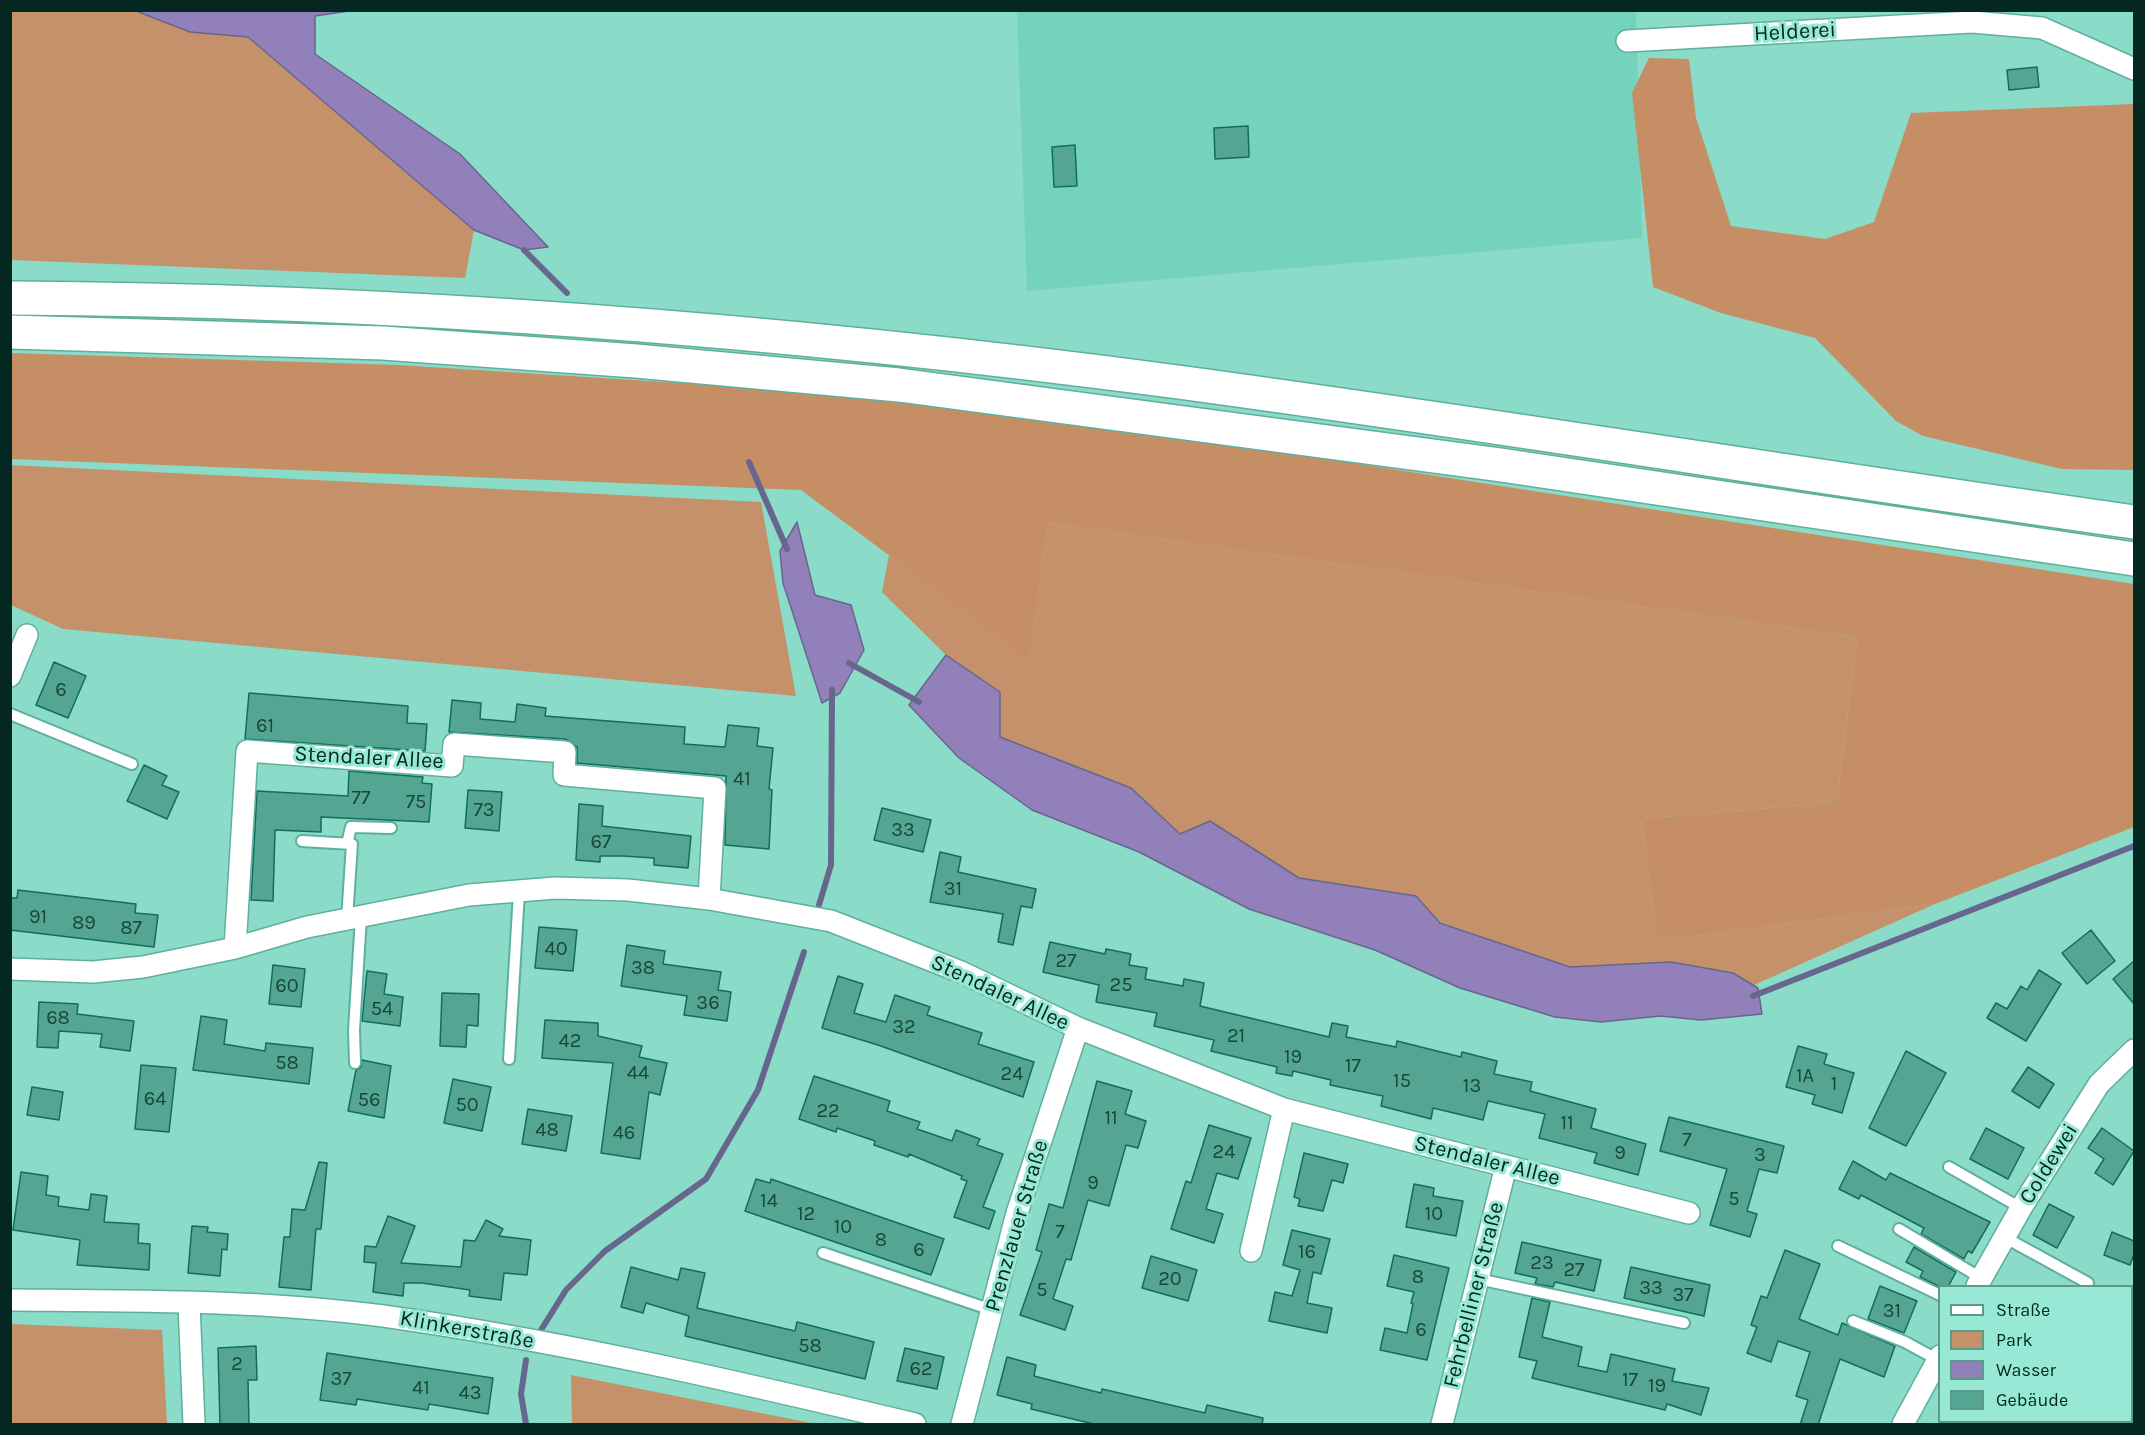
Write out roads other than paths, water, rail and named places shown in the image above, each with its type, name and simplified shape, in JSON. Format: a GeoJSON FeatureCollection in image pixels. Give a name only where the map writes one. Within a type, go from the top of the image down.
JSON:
{"type":"FeatureCollection","features":[{"type":"Feature","properties":{"kind":"highway"},"geometry":{"type":"LineString","coordinates":[[10,298],[111,298],[383,309],[642,327],[898,350],[1173,381],[2134,522]]}},
{"type":"Feature","properties":{"kind":"highway"},"geometry":{"type":"LineString","coordinates":[[10,332],[383,343],[636,361],[899,385],[1501,465],[2134,559]]}},
{"type":"Feature","properties":{"kind":"highway"},"geometry":{"type":"LineString","coordinates":[[2055,511],[2094,498],[2134,501]]}},
{"type":"Feature","properties":{"kind":"street","name":"Helderei"},"geometry":{"type":"LineString","coordinates":[[1627,41],[1972,22],[2042,28],[2134,69]]}},
{"type":"Feature","properties":{"kind":"street"},"geometry":{"type":"LineString","coordinates":[[10,676],[27,635]]}},
{"type":"Feature","properties":{"kind":"street","name":"Stendaler Allee"},"geometry":{"type":"LineString","coordinates":[[235,948],[247,751],[452,766],[454,744],[511,747],[566,752],[564,775],[715,788],[710,898]]}},
{"type":"Feature","properties":{"kind":"street","name":"Stendaler Allee"},"geometry":{"type":"LineString","coordinates":[[10,969],[93,972],[143,967],[235,948],[308,927],[469,895],[555,888],[628,890],[710,898],[831,921],[961,972],[1078,1029],[1284,1109],[1689,1214]]}},
{"type":"Feature","properties":{"kind":"street","name":"Prenzlauer Straße"},"geometry":{"type":"LineString","coordinates":[[962,1425],[1017,1213],[1078,1029]]}},
{"type":"Feature","properties":{"kind":"street","name":"Coldewei"},"geometry":{"type":"LineString","coordinates":[[1979,1282],[2021,1208],[2099,1084],[2134,1050]]}},
{"type":"Feature","properties":{"kind":"street"},"geometry":{"type":"LineString","coordinates":[[1251,1251],[1284,1109]]}},
{"type":"Feature","properties":{"kind":"street","name":"Fehrbelliner Straße"},"geometry":{"type":"LineString","coordinates":[[1442,1425],[1506,1166]]}},
{"type":"Feature","properties":{"kind":"street","name":"Klinkerstraße"},"geometry":{"type":"LineString","coordinates":[[10,1300],[131,1300],[382,1316],[682,1370],[915,1425]]}},
{"type":"Feature","properties":{"kind":"street"},"geometry":{"type":"LineString","coordinates":[[189,1304],[194,1425]]}},
{"type":"Feature","properties":{"kind":"street"},"geometry":{"type":"LineString","coordinates":[[1904,1425],[1938,1360]]}},
{"type":"Feature","properties":{"kind":"lane"},"geometry":{"type":"LineString","coordinates":[[10,714],[132,764]]}},
{"type":"Feature","properties":{"kind":"lane"},"geometry":{"type":"LineString","coordinates":[[347,843],[351,827],[391,828]]}},
{"type":"Feature","properties":{"kind":"lane"},"geometry":{"type":"LineString","coordinates":[[302,841],[352,844],[355,1063]]}},
{"type":"Feature","properties":{"kind":"lane"},"geometry":{"type":"LineString","coordinates":[[509,1059],[519,892]]}},
{"type":"Feature","properties":{"kind":"lane"},"geometry":{"type":"LineString","coordinates":[[1950,1167],[2021,1208]]}},
{"type":"Feature","properties":{"kind":"lane"},"geometry":{"type":"LineString","coordinates":[[1899,1229],[1979,1282]]}},
{"type":"Feature","properties":{"kind":"lane"},"geometry":{"type":"LineString","coordinates":[[2004,1237],[2088,1283]]}},
{"type":"Feature","properties":{"kind":"lane"},"geometry":{"type":"LineString","coordinates":[[1838,1246],[1938,1294]]}},
{"type":"Feature","properties":{"kind":"lane"},"geometry":{"type":"LineString","coordinates":[[823,1253],[992,1310]]}},
{"type":"Feature","properties":{"kind":"lane"},"geometry":{"type":"LineString","coordinates":[[1478,1279],[1684,1323]]}},
{"type":"Feature","properties":{"kind":"lane"},"geometry":{"type":"LineString","coordinates":[[1853,1321],[1938,1358]]}},
{"type":"Feature","properties":{"kind":"water"},"geometry":{"type":"Polygon","coordinates":[[[136,11],[349,11],[315,16],[315,54],[460,154],[548,247],[524,250],[474,230],[248,37],[190,32],[136,11]]]}},
{"type":"Feature","properties":{"kind":"water"},"geometry":{"type":"Polygon","coordinates":[[[797,522],[815,595],[851,605],[864,650],[840,693],[822,703],[783,583],[780,551],[797,522]]]}},
{"type":"Feature","properties":{"kind":"water"},"geometry":{"type":"Polygon","coordinates":[[[946,655],[1000,692],[1000,737],[1131,788],[1180,834],[1210,821],[1299,878],[1416,896],[1440,923],[1570,967],[1671,962],[1733,973],[1758,988],[1762,1014],[1701,1020],[1660,1016],[1601,1022],[1555,1017],[1460,988],[1375,950],[1249,909],[1139,852],[1032,810],[959,758],[909,705],[946,655]]]}},
{"type":"Feature","properties":{"kind":"waterway"},"geometry":{"type":"LineString","coordinates":[[524,250],[567,293]]}},
{"type":"Feature","properties":{"kind":"waterway"},"geometry":{"type":"LineString","coordinates":[[749,462],[787,549]]}},
{"type":"Feature","properties":{"kind":"waterway"},"geometry":{"type":"LineString","coordinates":[[849,663],[919,702]]}},
{"type":"Feature","properties":{"kind":"waterway"},"geometry":{"type":"LineString","coordinates":[[819,905],[831,865],[832,690]]}},
{"type":"Feature","properties":{"kind":"waterway"},"geometry":{"type":"LineString","coordinates":[[1753,996],[2134,846]]}},
{"type":"Feature","properties":{"kind":"waterway"},"geometry":{"type":"LineString","coordinates":[[541,1330],[566,1290],[605,1251],[706,1179],[758,1090],[804,952]]}},
{"type":"Feature","properties":{"kind":"waterway"},"geometry":{"type":"LineString","coordinates":[[526,1360],[521,1394],[526,1424]]}}]}
